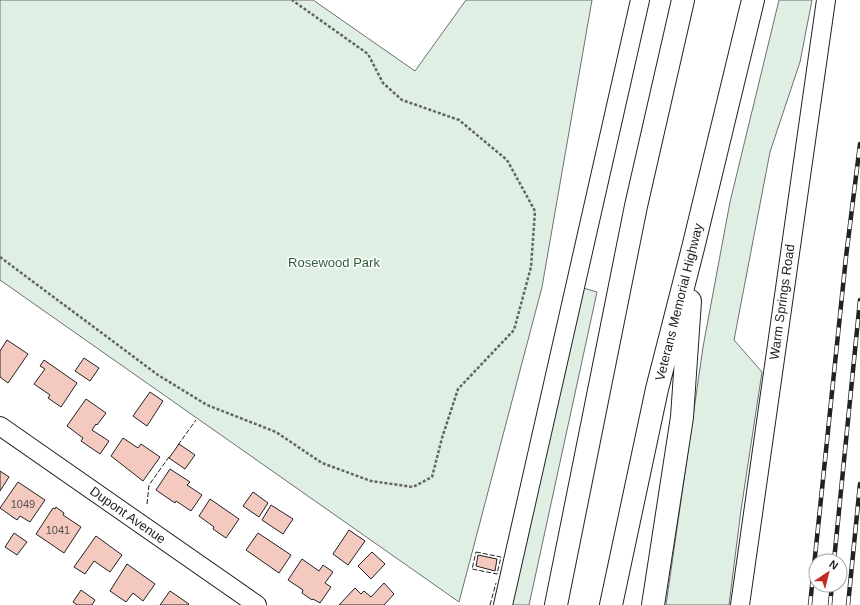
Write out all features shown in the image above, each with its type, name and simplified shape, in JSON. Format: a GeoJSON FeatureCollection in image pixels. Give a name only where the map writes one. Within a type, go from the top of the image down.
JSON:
{"type":"FeatureCollection","features":[{"type":"Feature","properties":{"kind":"highway"},"geometry":{"type":"LineString","coordinates":[[556,605],[636,206],[683,0]]}},
{"type":"Feature","properties":{"kind":"highway","name":"Veterans Memorial Highway"},"geometry":{"type":"LineString","coordinates":[[610,605],[657,389],[753,0]]}},
{"type":"Feature","properties":{"kind":"highway"},"geometry":{"type":"LineString","coordinates":[[653,605],[682,417],[693,248]]}},
{"type":"Feature","properties":{"kind":"street"},"geometry":{"type":"LineString","coordinates":[[503,605],[640,0]]}},
{"type":"Feature","properties":{"kind":"street","name":"Warm Springs Road"},"geometry":{"type":"LineString","coordinates":[[740,605],[826,0]]}},
{"type":"Feature","properties":{"kind":"street","name":"Dupont Avenue"},"geometry":{"type":"LineString","coordinates":[[0,426],[257,605]]}},
{"type":"Feature","properties":{"kind":"path"},"geometry":{"type":"LineString","coordinates":[[0,257],[158,375],[207,405],[276,432],[322,463],[371,481],[414,487],[432,477],[442,438],[458,389],[514,330],[531,267],[535,212],[507,160],[459,120],[402,100],[382,83],[368,54],[292,0]]}},
{"type":"Feature","properties":{"kind":"green space","name":"Rosewood Park"},"geometry":{"type":"Polygon","coordinates":[[[0,0],[313,0],[415,71],[466,0],[592,0],[542,287],[459,602],[0,280],[0,0]]]}},
{"type":"Feature","properties":{"kind":"green space"},"geometry":{"type":"Polygon","coordinates":[[[779,0],[812,0],[800,62],[770,152],[734,340],[762,372],[741,510],[729,605],[666,605],[703,347],[730,202],[779,0]]]}},
{"type":"Feature","properties":{"kind":"green space"},"geometry":{"type":"Polygon","coordinates":[[[580,287],[597,292],[529,605],[511,605],[580,287]]]}},
{"type":"Feature","properties":{"kind":"building"},"geometry":{"type":"Polygon","coordinates":[[[7,340],[28,354],[8,383],[0,377],[0,351],[7,340]]]}},
{"type":"Feature","properties":{"kind":"building"},"geometry":{"type":"Polygon","coordinates":[[[84,358],[99,368],[90,381],[75,371],[84,358]]]}},
{"type":"Feature","properties":{"kind":"building"},"geometry":{"type":"Polygon","coordinates":[[[44,360],[77,383],[61,407],[48,398],[50,395],[34,384],[45,369],[40,366],[44,360]]]}},
{"type":"Feature","properties":{"kind":"building"},"geometry":{"type":"Polygon","coordinates":[[[150,392],[163,401],[147,426],[133,416],[150,392]]]}},
{"type":"Feature","properties":{"kind":"building"},"geometry":{"type":"Polygon","coordinates":[[[86,399],[106,413],[92,430],[109,441],[100,454],[81,441],[83,438],[67,426],[86,399]]]}},
{"type":"Feature","properties":{"kind":"building"},"geometry":{"type":"Polygon","coordinates":[[[123,438],[138,448],[141,444],[160,457],[143,481],[111,456],[123,438]]]}},
{"type":"Feature","properties":{"kind":"building"},"geometry":{"type":"Polygon","coordinates":[[[179,444],[195,455],[185,469],[169,458],[179,444]]]}},
{"type":"Feature","properties":{"kind":"building"},"geometry":{"type":"Polygon","coordinates":[[[170,469],[190,482],[187,485],[202,495],[191,511],[176,501],[175,503],[156,490],[170,469]]]}},
{"type":"Feature","properties":{"kind":"building"},"geometry":{"type":"Polygon","coordinates":[[[0,471],[9,477],[0,491],[0,471]]]}},
{"type":"Feature","properties":{"kind":"building"},"geometry":{"type":"Polygon","coordinates":[[[18,482],[45,500],[30,522],[20,516],[17,520],[0,508],[18,482]]]}},
{"type":"Feature","properties":{"kind":"building"},"geometry":{"type":"Polygon","coordinates":[[[253,492],[268,503],[259,517],[243,506],[253,492]]]}},
{"type":"Feature","properties":{"kind":"building"},"geometry":{"type":"Polygon","coordinates":[[[210,499],[239,519],[226,538],[213,529],[214,527],[199,516],[210,499]]]}},
{"type":"Feature","properties":{"kind":"building"},"geometry":{"type":"Polygon","coordinates":[[[271,505],[293,519],[283,534],[262,520],[271,505]]]}},
{"type":"Feature","properties":{"kind":"building"},"geometry":{"type":"Polygon","coordinates":[[[56,507],[64,513],[63,515],[81,527],[64,553],[36,534],[53,508],[55,509],[56,507]]]}},
{"type":"Feature","properties":{"kind":"building"},"geometry":{"type":"Polygon","coordinates":[[[349,530],[365,541],[348,565],[333,554],[349,530]]]}},
{"type":"Feature","properties":{"kind":"building"},"geometry":{"type":"Polygon","coordinates":[[[14,533],[27,542],[17,555],[5,547],[14,533]]]}},
{"type":"Feature","properties":{"kind":"building"},"geometry":{"type":"Polygon","coordinates":[[[258,533],[291,555],[279,573],[246,550],[258,533]]]}},
{"type":"Feature","properties":{"kind":"building"},"geometry":{"type":"Polygon","coordinates":[[[96,536],[122,555],[110,572],[94,561],[85,574],[74,567],[96,536]]]}},
{"type":"Feature","properties":{"kind":"building"},"geometry":{"type":"Polygon","coordinates":[[[372,552],[385,564],[371,579],[358,566],[372,552]]]}},
{"type":"Feature","properties":{"kind":"building"},"geometry":{"type":"Polygon","coordinates":[[[478,555],[497,559],[495,571],[476,566],[478,555]]]}},
{"type":"Feature","properties":{"kind":"building"},"geometry":{"type":"Polygon","coordinates":[[[302,559],[319,571],[323,565],[333,572],[325,583],[331,587],[320,603],[313,599],[312,600],[302,593],[303,590],[288,580],[302,559]]]}},
{"type":"Feature","properties":{"kind":"building"},"geometry":{"type":"Polygon","coordinates":[[[127,564],[155,584],[143,601],[133,593],[126,602],[110,591],[127,564]]]}},
{"type":"Feature","properties":{"kind":"building"},"geometry":{"type":"Polygon","coordinates":[[[384,583],[394,594],[384,605],[339,605],[355,588],[361,594],[364,591],[371,597],[384,583]]]}},
{"type":"Feature","properties":{"kind":"building"},"geometry":{"type":"Polygon","coordinates":[[[81,590],[95,600],[92,605],[77,605],[73,602],[81,590]]]}},
{"type":"Feature","properties":{"kind":"building"},"geometry":{"type":"Polygon","coordinates":[[[170,591],[189,604],[160,605],[170,591]]]}},
{"type":"Feature","properties":{"kind":"railway"},"geometry":{"type":"LineString","coordinates":[[810,605],[846,257],[860,144]]}},
{"type":"Feature","properties":{"kind":"railway"},"geometry":{"type":"LineString","coordinates":[[835,553],[860,300]]}},
{"type":"Feature","properties":{"kind":"railway"},"geometry":{"type":"LineString","coordinates":[[848,605],[860,484]]}},
{"type":"Feature","properties":{"kind":"railway"},"geometry":{"type":"LineString","coordinates":[[830,605],[831,593]]}},
{"type":"Feature","properties":{"kind":"fence"},"geometry":{"type":"LineString","coordinates":[[178,445],[196,420]]}},
{"type":"Feature","properties":{"kind":"fence"},"geometry":{"type":"LineString","coordinates":[[147,504],[149,485],[169,457]]}},
{"type":"Feature","properties":{"kind":"fence"},"geometry":{"type":"LineString","coordinates":[[476,552],[501,557],[497,574],[472,569],[476,552]]}},
{"type":"Feature","properties":{"kind":"fence"},"geometry":{"type":"LineString","coordinates":[[490,605],[496,583]]}}]}
